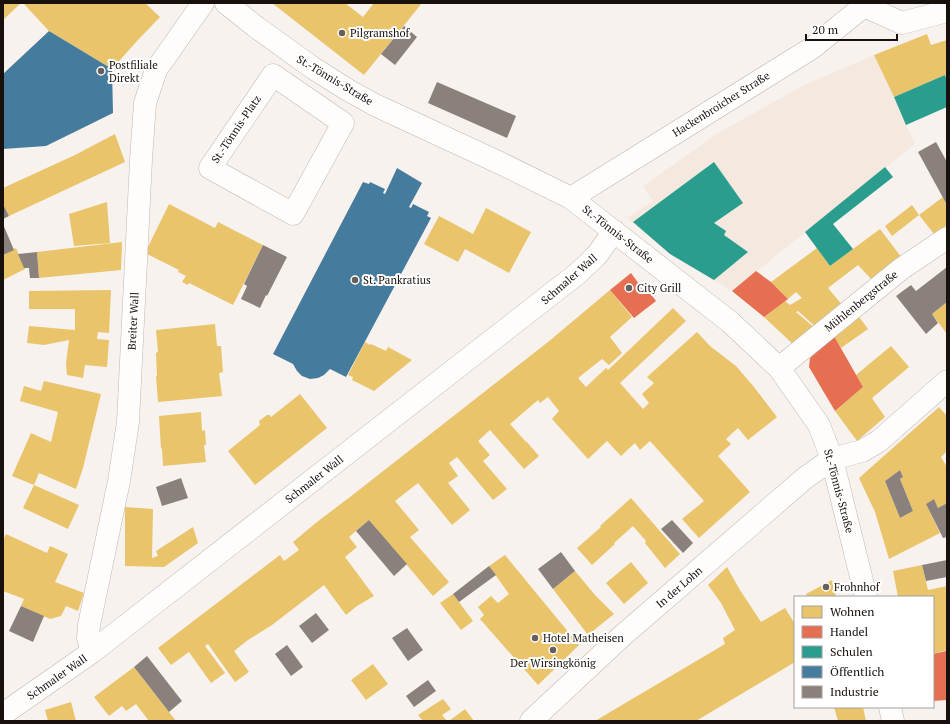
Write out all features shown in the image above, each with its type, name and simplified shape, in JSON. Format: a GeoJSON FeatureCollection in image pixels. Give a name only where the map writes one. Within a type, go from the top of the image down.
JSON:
{"type":"FeatureCollection","features":[{"type":"Feature","properties":{"kind":"street","name":"Breiter Wall"},"geometry":{"type":"LineString","coordinates":[[92,652],[88,638],[89,625],[119,481],[128,422],[145,103],[156,70],[203,3]]}},
{"type":"Feature","properties":{"kind":"street","name":"St.-Tönnis-Straße"},"geometry":{"type":"LineString","coordinates":[[226,3],[289,52],[348,90],[375,105],[571,198],[730,322],[779,368],[818,425],[832,460],[866,596]]}},
{"type":"Feature","properties":{"kind":"street","name":"Hackenbroicher Straße"},"geometry":{"type":"LineString","coordinates":[[571,198],[812,48],[864,5]]}},
{"type":"Feature","properties":{"kind":"street"},"geometry":{"type":"LineString","coordinates":[[864,5],[902,23],[947,11]]}},
{"type":"Feature","properties":{"kind":"street","name":"St.-Tönnis-Platz"},"geometry":{"type":"LineString","coordinates":[[273,75],[343,123],[293,214],[210,168],[273,75]]}},
{"type":"Feature","properties":{"kind":"street","name":"Schmaler Wall"},"geometry":{"type":"LineString","coordinates":[[3,714],[92,652],[577,274],[597,255],[614,232]]}},
{"type":"Feature","properties":{"kind":"street","name":"Mühlenbergstraße"},"geometry":{"type":"LineString","coordinates":[[779,368],[901,269],[947,238]]}},
{"type":"Feature","properties":{"kind":"street","name":"In der Lohn"},"geometry":{"type":"LineString","coordinates":[[531,721],[634,626],[805,478],[832,460],[862,451],[879,441],[947,381]]}},
{"type":"Feature","properties":{"kind":"street"},"geometry":{"type":"LineString","coordinates":[[890,708],[893,721]]}},
{"type":"Feature","properties":{"kind":"shaded area"},"geometry":{"type":"Polygon","coordinates":[[[874,55],[915,144],[732,291],[670,254],[627,218],[653,201],[643,186],[720,132],[804,85],[874,55]]]}},
{"type":"Feature","properties":{"kind":"building: Wohnen"},"geometry":{"type":"Polygon","coordinates":[[[3,3],[21,3],[3,20],[3,3]]]}},
{"type":"Feature","properties":{"kind":"building: Wohnen"},"geometry":{"type":"Polygon","coordinates":[[[23,3],[145,3],[160,17],[112,69],[49,31],[23,3]]]}},
{"type":"Feature","properties":{"kind":"building: Wohnen","name":"Pilgramshof"},"geometry":{"type":"Polygon","coordinates":[[[272,3],[345,3],[363,17],[374,3],[422,3],[364,75],[272,3]]]}},
{"type":"Feature","properties":{"kind":"building: Wohnen"},"geometry":{"type":"Polygon","coordinates":[[[927,34],[931,45],[947,40],[947,77],[945,75],[894,97],[874,55],[927,34]]]}},
{"type":"Feature","properties":{"kind":"building: Wohnen"},"geometry":{"type":"Polygon","coordinates":[[[115,134],[125,162],[9,216],[3,204],[3,188],[75,155],[115,134]]]}},
{"type":"Feature","properties":{"kind":"building: Wohnen"},"geometry":{"type":"Polygon","coordinates":[[[943,197],[947,205],[947,225],[934,234],[919,215],[943,197]]]}},
{"type":"Feature","properties":{"kind":"building: Wohnen"},"geometry":{"type":"Polygon","coordinates":[[[107,202],[110,243],[74,246],[69,214],[107,202]]]}},
{"type":"Feature","properties":{"kind":"building: Wohnen"},"geometry":{"type":"Polygon","coordinates":[[[169,204],[215,228],[218,222],[263,245],[233,305],[189,283],[188,285],[182,282],[186,276],[178,272],[179,270],[147,254],[146,251],[169,204]]]}},
{"type":"Feature","properties":{"kind":"building: Wohnen"},"geometry":{"type":"Polygon","coordinates":[[[912,205],[919,215],[892,236],[885,226],[912,205]]]}},
{"type":"Feature","properties":{"kind":"building: Wohnen"},"geometry":{"type":"Polygon","coordinates":[[[486,208],[531,232],[509,273],[465,249],[458,262],[424,244],[439,216],[473,234],[486,208]]]}},
{"type":"Feature","properties":{"kind":"building: Wohnen"},"geometry":{"type":"Polygon","coordinates":[[[880,229],[902,258],[873,281],[858,265],[828,288],[843,306],[817,328],[798,311],[796,312],[816,329],[795,346],[764,317],[785,301],[790,305],[802,298],[796,292],[788,299],[771,282],[817,248],[830,266],[880,229]]]}},
{"type":"Feature","properties":{"kind":"building: Wohnen"},"geometry":{"type":"Polygon","coordinates":[[[122,242],[121,270],[39,278],[37,252],[122,242]]]}},
{"type":"Feature","properties":{"kind":"building: Wohnen"},"geometry":{"type":"Polygon","coordinates":[[[16,248],[25,269],[3,280],[3,255],[16,248]]]}},
{"type":"Feature","properties":{"kind":"building: Wohnen"},"geometry":{"type":"Polygon","coordinates":[[[111,290],[109,333],[98,332],[97,339],[109,340],[107,367],[85,365],[83,378],[67,375],[66,363],[69,340],[44,345],[27,343],[29,326],[75,330],[75,309],[29,309],[29,291],[111,290]]]}},
{"type":"Feature","properties":{"kind":"building: Wohnen"},"geometry":{"type":"Polygon","coordinates":[[[610,290],[632,317],[610,337],[622,353],[609,365],[602,359],[578,378],[586,387],[606,368],[608,370],[673,308],[686,321],[620,383],[643,409],[649,403],[642,394],[654,383],[647,377],[697,332],[710,346],[736,366],[777,417],[748,440],[738,428],[726,439],[731,444],[718,456],[750,492],[699,538],[682,519],[704,501],[650,441],[640,450],[635,443],[621,456],[607,441],[588,459],[552,419],[559,411],[548,397],[540,403],[538,400],[510,424],[539,456],[524,469],[490,430],[478,441],[490,455],[483,461],[507,489],[493,500],[457,457],[449,463],[458,476],[448,483],[470,510],[452,525],[418,483],[395,501],[419,530],[410,537],[449,582],[433,596],[369,520],[349,537],[357,547],[345,557],[374,596],[357,606],[346,615],[324,585],[272,625],[234,651],[249,672],[235,682],[208,644],[205,646],[225,673],[211,683],[189,652],[171,665],[158,648],[280,555],[284,561],[299,550],[293,542],[548,342],[610,290]]]}},
{"type":"Feature","properties":{"kind":"building: Wohnen"},"geometry":{"type":"Polygon","coordinates":[[[947,302],[947,334],[932,314],[947,302]]]}},
{"type":"Feature","properties":{"kind":"building: Wohnen"},"geometry":{"type":"Polygon","coordinates":[[[857,314],[868,329],[841,348],[834,336],[857,314]]]}},
{"type":"Feature","properties":{"kind":"building: Wohnen"},"geometry":{"type":"Polygon","coordinates":[[[215,324],[217,346],[221,346],[223,372],[219,373],[222,396],[158,402],[156,353],[158,352],[156,330],[215,324]]]}},
{"type":"Feature","properties":{"kind":"building: Wohnen"},"geometry":{"type":"Polygon","coordinates":[[[365,342],[386,351],[388,347],[412,360],[374,391],[352,380],[353,377],[348,375],[365,342]]]}},
{"type":"Feature","properties":{"kind":"building: Wohnen"},"geometry":{"type":"Polygon","coordinates":[[[891,346],[909,367],[872,398],[885,417],[857,441],[835,411],[863,387],[856,375],[891,346]]]}},
{"type":"Feature","properties":{"kind":"building: Wohnen"},"geometry":{"type":"Polygon","coordinates":[[[44,381],[101,394],[83,468],[76,489],[39,473],[34,485],[12,476],[31,433],[51,442],[58,412],[20,401],[24,386],[41,391],[44,381]]]}},
{"type":"Feature","properties":{"kind":"building: Wohnen"},"geometry":{"type":"Polygon","coordinates":[[[300,394],[327,428],[255,485],[228,451],[260,425],[259,421],[267,415],[270,415],[271,417],[300,394]]]}},
{"type":"Feature","properties":{"kind":"building: Wohnen"},"geometry":{"type":"Polygon","coordinates":[[[939,407],[947,416],[947,451],[941,457],[947,467],[947,503],[938,508],[934,499],[926,504],[940,533],[889,559],[875,512],[859,478],[939,407]],[[900,470],[885,481],[900,518],[913,511],[900,479],[903,477],[900,470]]]}},
{"type":"Feature","properties":{"kind":"building: Wohnen"},"geometry":{"type":"Polygon","coordinates":[[[201,412],[202,431],[205,430],[206,445],[204,445],[206,462],[163,466],[159,416],[201,412]]]}},
{"type":"Feature","properties":{"kind":"building: Wohnen"},"geometry":{"type":"Polygon","coordinates":[[[34,485],[79,505],[68,529],[23,508],[34,485]]]}},
{"type":"Feature","properties":{"kind":"building: Wohnen"},"geometry":{"type":"Polygon","coordinates":[[[631,498],[680,554],[665,568],[645,543],[646,541],[633,526],[592,565],[577,548],[631,498]]]}},
{"type":"Feature","properties":{"kind":"building: Wohnen"},"geometry":{"type":"Polygon","coordinates":[[[125,507],[153,509],[152,558],[158,556],[156,551],[193,527],[198,543],[164,567],[125,566],[125,507]]]}},
{"type":"Feature","properties":{"kind":"building: Wohnen"},"geometry":{"type":"Polygon","coordinates":[[[6,534],[47,553],[50,546],[68,554],[55,582],[84,593],[78,611],[66,606],[61,616],[50,619],[21,606],[24,599],[3,591],[3,541],[6,534]]]}},
{"type":"Feature","properties":{"kind":"building: Wohnen","name":"Hotel Matheisen"},"geometry":{"type":"Polygon","coordinates":[[[505,555],[579,645],[538,685],[480,619],[484,615],[478,607],[491,596],[498,603],[509,594],[489,566],[505,555]]]}},
{"type":"Feature","properties":{"kind":"building: Wohnen"},"geometry":{"type":"Polygon","coordinates":[[[631,562],[648,583],[624,604],[606,583],[631,562]]]}},
{"type":"Feature","properties":{"kind":"building: Wohnen"},"geometry":{"type":"Polygon","coordinates":[[[922,565],[928,590],[947,586],[947,650],[934,654],[934,596],[898,596],[893,571],[922,565]]]}},
{"type":"Feature","properties":{"kind":"building: Wohnen"},"geometry":{"type":"Polygon","coordinates":[[[727,567],[761,622],[785,608],[794,622],[794,663],[696,721],[595,721],[725,644],[723,638],[735,630],[721,603],[708,585],[727,567]]]}},
{"type":"Feature","properties":{"kind":"building: Wohnen"},"geometry":{"type":"Polygon","coordinates":[[[575,571],[595,595],[614,614],[588,635],[553,589],[575,571]]]}},
{"type":"Feature","properties":{"kind":"building: Wohnen","name":"Frohnhof"},"geometry":{"type":"Polygon","coordinates":[[[832,580],[836,596],[807,596],[806,594],[832,580]]]}},
{"type":"Feature","properties":{"kind":"building: Wohnen"},"geometry":{"type":"Polygon","coordinates":[[[453,594],[473,621],[461,630],[440,603],[453,594]]]}},
{"type":"Feature","properties":{"kind":"building: Wohnen"},"geometry":{"type":"Polygon","coordinates":[[[373,664],[388,684],[366,700],[351,680],[373,664]]]}},
{"type":"Feature","properties":{"kind":"building: Wohnen"},"geometry":{"type":"Polygon","coordinates":[[[134,667],[176,721],[149,721],[136,704],[126,711],[122,706],[109,716],[94,697],[134,667]]]}},
{"type":"Feature","properties":{"kind":"building: Wohnen"},"geometry":{"type":"Polygon","coordinates":[[[443,699],[451,709],[442,715],[447,721],[423,721],[418,715],[443,699]]]}},
{"type":"Feature","properties":{"kind":"building: Wohnen"},"geometry":{"type":"Polygon","coordinates":[[[71,702],[76,721],[48,721],[45,710],[71,702]]]}},
{"type":"Feature","properties":{"kind":"building: Wohnen"},"geometry":{"type":"Polygon","coordinates":[[[834,708],[863,708],[866,721],[838,721],[834,708]]]}},
{"type":"Feature","properties":{"kind":"building: Wohnen"},"geometry":{"type":"Polygon","coordinates":[[[465,709],[474,721],[449,721],[465,709]]]}},
{"type":"Feature","properties":{"kind":"building: Handel"},"geometry":{"type":"Polygon","coordinates":[[[756,271],[771,282],[788,299],[764,317],[732,291],[756,271]]]}},
{"type":"Feature","properties":{"kind":"building: Handel"},"geometry":{"type":"Polygon","coordinates":[[[631,273],[642,288],[645,286],[656,301],[634,318],[610,290],[631,273]]]}},
{"type":"Feature","properties":{"kind":"building: Handel"},"geometry":{"type":"Polygon","coordinates":[[[834,336],[863,387],[835,411],[809,367],[810,358],[834,336]]]}},
{"type":"Feature","properties":{"kind":"building: Handel"},"geometry":{"type":"Polygon","coordinates":[[[946,651],[947,654],[947,700],[934,701],[934,654],[946,651]]]}},
{"type":"Feature","properties":{"kind":"building: Schulen"},"geometry":{"type":"Polygon","coordinates":[[[945,75],[947,81],[947,107],[906,125],[894,97],[945,75]]]}},
{"type":"Feature","properties":{"kind":"building: Schulen"},"geometry":{"type":"Polygon","coordinates":[[[714,162],[743,203],[714,223],[726,231],[724,235],[748,252],[714,280],[670,254],[633,222],[714,162]]]}},
{"type":"Feature","properties":{"kind":"building: Schulen"},"geometry":{"type":"Polygon","coordinates":[[[885,167],[893,177],[833,224],[853,249],[830,266],[805,232],[885,167]]]}},
{"type":"Feature","properties":{"kind":"building: Öffentlich"},"geometry":{"type":"Polygon","coordinates":[[[49,31],[112,69],[113,113],[46,146],[3,149],[3,74],[49,31]]]}},
{"type":"Feature","properties":{"kind":"building: Öffentlich","name":"St. Pankratius"},"geometry":{"type":"Polygon","coordinates":[[[397,168],[422,183],[409,207],[411,208],[413,204],[429,212],[427,216],[431,218],[346,377],[330,369],[318,378],[310,379],[302,376],[293,364],[273,354],[363,182],[369,184],[370,182],[385,189],[383,193],[385,194],[397,168]]]}},
{"type":"Feature","properties":{"kind":"building: Industrie"},"geometry":{"type":"Polygon","coordinates":[[[404,26],[417,37],[395,65],[381,54],[404,26]]]}},
{"type":"Feature","properties":{"kind":"building: Industrie"},"geometry":{"type":"Polygon","coordinates":[[[437,82],[516,116],[507,138],[428,103],[437,82]]]}},
{"type":"Feature","properties":{"kind":"building: Industrie"},"geometry":{"type":"Polygon","coordinates":[[[936,142],[947,162],[947,205],[918,152],[936,142]]]}},
{"type":"Feature","properties":{"kind":"building: Industrie"},"geometry":{"type":"Polygon","coordinates":[[[3,204],[9,216],[3,219],[3,204]]]}},
{"type":"Feature","properties":{"kind":"building: Industrie"},"geometry":{"type":"Polygon","coordinates":[[[3,224],[14,250],[3,255],[3,224]]]}},
{"type":"Feature","properties":{"kind":"building: Industrie"},"geometry":{"type":"Polygon","coordinates":[[[263,245],[287,257],[260,308],[241,299],[247,286],[244,284],[263,245]]]}},
{"type":"Feature","properties":{"kind":"building: Industrie"},"geometry":{"type":"Polygon","coordinates":[[[37,252],[39,278],[30,278],[29,268],[24,268],[18,254],[37,252]]]}},
{"type":"Feature","properties":{"kind":"building: Industrie"},"geometry":{"type":"Polygon","coordinates":[[[947,267],[947,302],[932,314],[938,323],[926,334],[896,296],[911,285],[916,291],[947,267]]]}},
{"type":"Feature","properties":{"kind":"building: Industrie"},"geometry":{"type":"Polygon","coordinates":[[[900,470],[903,477],[900,479],[913,511],[900,518],[885,481],[900,470]]]}},
{"type":"Feature","properties":{"kind":"building: Industrie"},"geometry":{"type":"Polygon","coordinates":[[[181,478],[188,498],[162,506],[156,487],[181,478]]]}},
{"type":"Feature","properties":{"kind":"building: Industrie"},"geometry":{"type":"Polygon","coordinates":[[[934,499],[938,508],[947,503],[947,537],[943,538],[926,504],[934,499]]]}},
{"type":"Feature","properties":{"kind":"building: Industrie"},"geometry":{"type":"Polygon","coordinates":[[[369,520],[407,564],[394,576],[356,531],[369,520]]]}},
{"type":"Feature","properties":{"kind":"building: Industrie"},"geometry":{"type":"Polygon","coordinates":[[[672,520],[693,543],[683,553],[661,529],[672,520]]]}},
{"type":"Feature","properties":{"kind":"building: Industrie"},"geometry":{"type":"Polygon","coordinates":[[[561,552],[575,571],[553,589],[538,569],[561,552]]]}},
{"type":"Feature","properties":{"kind":"building: Industrie"},"geometry":{"type":"Polygon","coordinates":[[[947,560],[947,577],[926,581],[922,565],[947,560]]]}},
{"type":"Feature","properties":{"kind":"building: Industrie"},"geometry":{"type":"Polygon","coordinates":[[[489,566],[496,575],[459,602],[453,594],[489,566]]]}},
{"type":"Feature","properties":{"kind":"building: Industrie"},"geometry":{"type":"Polygon","coordinates":[[[21,606],[44,616],[33,642],[9,631],[21,606]]]}},
{"type":"Feature","properties":{"kind":"building: Industrie"},"geometry":{"type":"Polygon","coordinates":[[[316,613],[329,630],[312,643],[299,626],[316,613]]]}},
{"type":"Feature","properties":{"kind":"building: Industrie"},"geometry":{"type":"Polygon","coordinates":[[[407,628],[423,650],[408,661],[392,638],[407,628]]]}},
{"type":"Feature","properties":{"kind":"building: Industrie"},"geometry":{"type":"Polygon","coordinates":[[[287,645],[303,667],[291,676],[275,654],[287,645]]]}},
{"type":"Feature","properties":{"kind":"building: Industrie"},"geometry":{"type":"Polygon","coordinates":[[[147,656],[182,701],[169,712],[134,667],[147,656]]]}},
{"type":"Feature","properties":{"kind":"building: Industrie"},"geometry":{"type":"Polygon","coordinates":[[[428,680],[436,691],[414,707],[406,696],[428,680]]]}},
{"type":"Feature","properties":{"kind":"place","name":"Pilgramshof"},"geometry":{"type":"Point","coordinates":[342,33]}},
{"type":"Feature","properties":{"kind":"place","name":"Postfiliale Direkt"},"geometry":{"type":"Point","coordinates":[101,71]}},
{"type":"Feature","properties":{"kind":"place","name":"St. Pankratius"},"geometry":{"type":"Point","coordinates":[355,280]}},
{"type":"Feature","properties":{"kind":"place","name":"City Grill"},"geometry":{"type":"Point","coordinates":[629,288]}},
{"type":"Feature","properties":{"kind":"place","name":"Frohnhof"},"geometry":{"type":"Point","coordinates":[826,587]}},
{"type":"Feature","properties":{"kind":"place","name":"Hotel Matheisen"},"geometry":{"type":"Point","coordinates":[535,638]}},
{"type":"Feature","properties":{"kind":"place","name":"Der Wirsingkönig"},"geometry":{"type":"Point","coordinates":[553,650]}}]}
